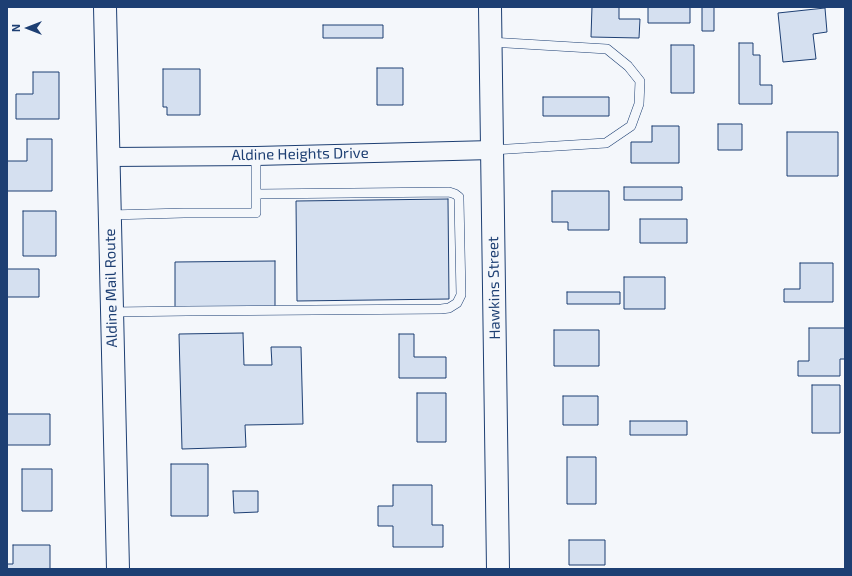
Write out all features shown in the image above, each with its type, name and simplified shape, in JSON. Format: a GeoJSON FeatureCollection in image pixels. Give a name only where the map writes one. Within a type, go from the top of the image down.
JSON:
{"type":"FeatureCollection","features":[{"type":"Feature","properties":{"kind":"main road","name":"Aldine Mail Route"},"geometry":{"type":"LineString","coordinates":[[105,7],[118,569]]}},
{"type":"Feature","properties":{"kind":"main road","name":"Hawkins Street"},"geometry":{"type":"LineString","coordinates":[[490,7],[498,569]]}},
{"type":"Feature","properties":{"kind":"street","name":"Aldine Heights Drive"},"geometry":{"type":"LineString","coordinates":[[109,158],[492,150]]}},
{"type":"Feature","properties":{"kind":"lane"},"geometry":{"type":"LineString","coordinates":[[490,42],[606,49],[628,66],[640,81],[639,104],[632,126],[606,143],[492,150]]}},
{"type":"Feature","properties":{"kind":"lane"},"geometry":{"type":"LineString","coordinates":[[110,215],[184,212],[256,213],[256,156]]}},
{"type":"Feature","properties":{"kind":"lane"},"geometry":{"type":"LineString","coordinates":[[112,312],[186,310],[441,309],[449,308],[456,303],[461,295],[459,197],[456,194],[449,192],[256,194]]}},
{"type":"Feature","properties":{"kind":"building"},"geometry":{"type":"Polygon","coordinates":[[[592,7],[619,7],[619,19],[640,19],[639,38],[591,37],[592,7]]]}},
{"type":"Feature","properties":{"kind":"building"},"geometry":{"type":"Polygon","coordinates":[[[648,7],[690,7],[690,23],[648,23],[648,7]]]}},
{"type":"Feature","properties":{"kind":"building"},"geometry":{"type":"Polygon","coordinates":[[[702,7],[714,7],[714,31],[702,31],[702,7]]]}},
{"type":"Feature","properties":{"kind":"building"},"geometry":{"type":"Polygon","coordinates":[[[825,8],[827,32],[813,34],[816,59],[783,62],[778,13],[825,8]]]}},
{"type":"Feature","properties":{"kind":"building"},"geometry":{"type":"Polygon","coordinates":[[[323,25],[383,25],[383,38],[323,38],[323,25]]]}},
{"type":"Feature","properties":{"kind":"building"},"geometry":{"type":"Polygon","coordinates":[[[739,43],[753,43],[753,55],[760,55],[760,85],[772,85],[772,104],[739,104],[739,43]]]}},
{"type":"Feature","properties":{"kind":"building"},"geometry":{"type":"Polygon","coordinates":[[[671,45],[694,45],[694,93],[671,93],[671,45]]]}},
{"type":"Feature","properties":{"kind":"building"},"geometry":{"type":"Polygon","coordinates":[[[377,68],[403,68],[403,105],[377,105],[377,68]]]}},
{"type":"Feature","properties":{"kind":"building"},"geometry":{"type":"Polygon","coordinates":[[[163,69],[200,69],[200,115],[167,115],[167,107],[163,107],[163,69]]]}},
{"type":"Feature","properties":{"kind":"building"},"geometry":{"type":"Polygon","coordinates":[[[33,72],[59,72],[59,119],[16,119],[16,94],[33,94],[33,72]]]}},
{"type":"Feature","properties":{"kind":"building"},"geometry":{"type":"Polygon","coordinates":[[[543,97],[609,97],[609,116],[543,116],[543,97]]]}},
{"type":"Feature","properties":{"kind":"building"},"geometry":{"type":"Polygon","coordinates":[[[718,124],[742,124],[742,150],[718,150],[718,124]]]}},
{"type":"Feature","properties":{"kind":"building"},"geometry":{"type":"Polygon","coordinates":[[[652,126],[679,126],[679,163],[631,163],[631,142],[652,142],[652,126]]]}},
{"type":"Feature","properties":{"kind":"building"},"geometry":{"type":"Polygon","coordinates":[[[787,132],[838,132],[838,176],[787,176],[787,132]]]}},
{"type":"Feature","properties":{"kind":"building"},"geometry":{"type":"Polygon","coordinates":[[[27,139],[52,139],[52,191],[7,191],[7,161],[27,161],[27,139]]]}},
{"type":"Feature","properties":{"kind":"building"},"geometry":{"type":"Polygon","coordinates":[[[624,187],[682,187],[682,200],[624,200],[624,187]]]}},
{"type":"Feature","properties":{"kind":"building"},"geometry":{"type":"Polygon","coordinates":[[[552,191],[609,191],[609,230],[568,230],[568,222],[552,222],[552,191]]]}},
{"type":"Feature","properties":{"kind":"building"},"geometry":{"type":"Polygon","coordinates":[[[448,199],[449,299],[297,301],[296,201],[448,199]]]}},
{"type":"Feature","properties":{"kind":"building"},"geometry":{"type":"Polygon","coordinates":[[[23,211],[56,211],[56,256],[23,256],[23,211]]]}},
{"type":"Feature","properties":{"kind":"building"},"geometry":{"type":"Polygon","coordinates":[[[640,219],[687,219],[687,243],[640,243],[640,219]]]}},
{"type":"Feature","properties":{"kind":"building"},"geometry":{"type":"Polygon","coordinates":[[[275,261],[275,308],[175,309],[175,262],[275,261]]]}},
{"type":"Feature","properties":{"kind":"building"},"geometry":{"type":"Polygon","coordinates":[[[800,263],[833,263],[833,302],[784,302],[784,289],[800,289],[800,263]]]}},
{"type":"Feature","properties":{"kind":"building"},"geometry":{"type":"Polygon","coordinates":[[[7,269],[39,269],[39,297],[7,297],[7,269]]]}},
{"type":"Feature","properties":{"kind":"building"},"geometry":{"type":"Polygon","coordinates":[[[624,277],[665,277],[665,309],[624,309],[624,277]]]}},
{"type":"Feature","properties":{"kind":"building"},"geometry":{"type":"Polygon","coordinates":[[[567,292],[620,292],[620,304],[567,304],[567,292]]]}},
{"type":"Feature","properties":{"kind":"building"},"geometry":{"type":"Polygon","coordinates":[[[809,328],[845,328],[845,359],[840,359],[840,376],[798,376],[798,361],[809,361],[809,328]]]}},
{"type":"Feature","properties":{"kind":"building"},"geometry":{"type":"Polygon","coordinates":[[[554,330],[599,330],[599,366],[554,366],[554,330]]]}},
{"type":"Feature","properties":{"kind":"building"},"geometry":{"type":"Polygon","coordinates":[[[243,333],[244,365],[272,365],[271,347],[301,347],[303,424],[245,425],[246,447],[182,449],[179,334],[243,333]]]}},
{"type":"Feature","properties":{"kind":"building"},"geometry":{"type":"Polygon","coordinates":[[[399,334],[414,334],[414,357],[446,357],[446,378],[399,378],[399,334]]]}},
{"type":"Feature","properties":{"kind":"building"},"geometry":{"type":"Polygon","coordinates":[[[812,385],[840,385],[840,433],[812,433],[812,385]]]}},
{"type":"Feature","properties":{"kind":"building"},"geometry":{"type":"Polygon","coordinates":[[[417,393],[446,393],[446,442],[417,442],[417,393]]]}},
{"type":"Feature","properties":{"kind":"building"},"geometry":{"type":"Polygon","coordinates":[[[563,396],[598,396],[598,425],[563,425],[563,396]]]}},
{"type":"Feature","properties":{"kind":"building"},"geometry":{"type":"Polygon","coordinates":[[[7,414],[50,414],[50,445],[7,445],[7,414]]]}},
{"type":"Feature","properties":{"kind":"building"},"geometry":{"type":"Polygon","coordinates":[[[630,421],[687,421],[687,435],[630,435],[630,421]]]}},
{"type":"Feature","properties":{"kind":"building"},"geometry":{"type":"Polygon","coordinates":[[[567,457],[596,457],[596,504],[567,504],[567,457]]]}},
{"type":"Feature","properties":{"kind":"building"},"geometry":{"type":"Polygon","coordinates":[[[171,464],[208,464],[208,516],[171,516],[171,464]]]}},
{"type":"Feature","properties":{"kind":"building"},"geometry":{"type":"Polygon","coordinates":[[[22,469],[52,469],[52,511],[22,511],[22,469]]]}},
{"type":"Feature","properties":{"kind":"building"},"geometry":{"type":"Polygon","coordinates":[[[393,485],[432,485],[432,525],[443,525],[443,547],[393,547],[393,526],[378,526],[378,506],[393,506],[393,485]]]}},
{"type":"Feature","properties":{"kind":"building"},"geometry":{"type":"Polygon","coordinates":[[[233,491],[258,491],[258,512],[234,513],[233,491]]]}},
{"type":"Feature","properties":{"kind":"building"},"geometry":{"type":"Polygon","coordinates":[[[569,540],[605,540],[605,565],[569,565],[569,540]]]}},
{"type":"Feature","properties":{"kind":"building"},"geometry":{"type":"Polygon","coordinates":[[[13,545],[50,545],[50,569],[7,569],[7,564],[13,564],[13,545]]]}}]}
